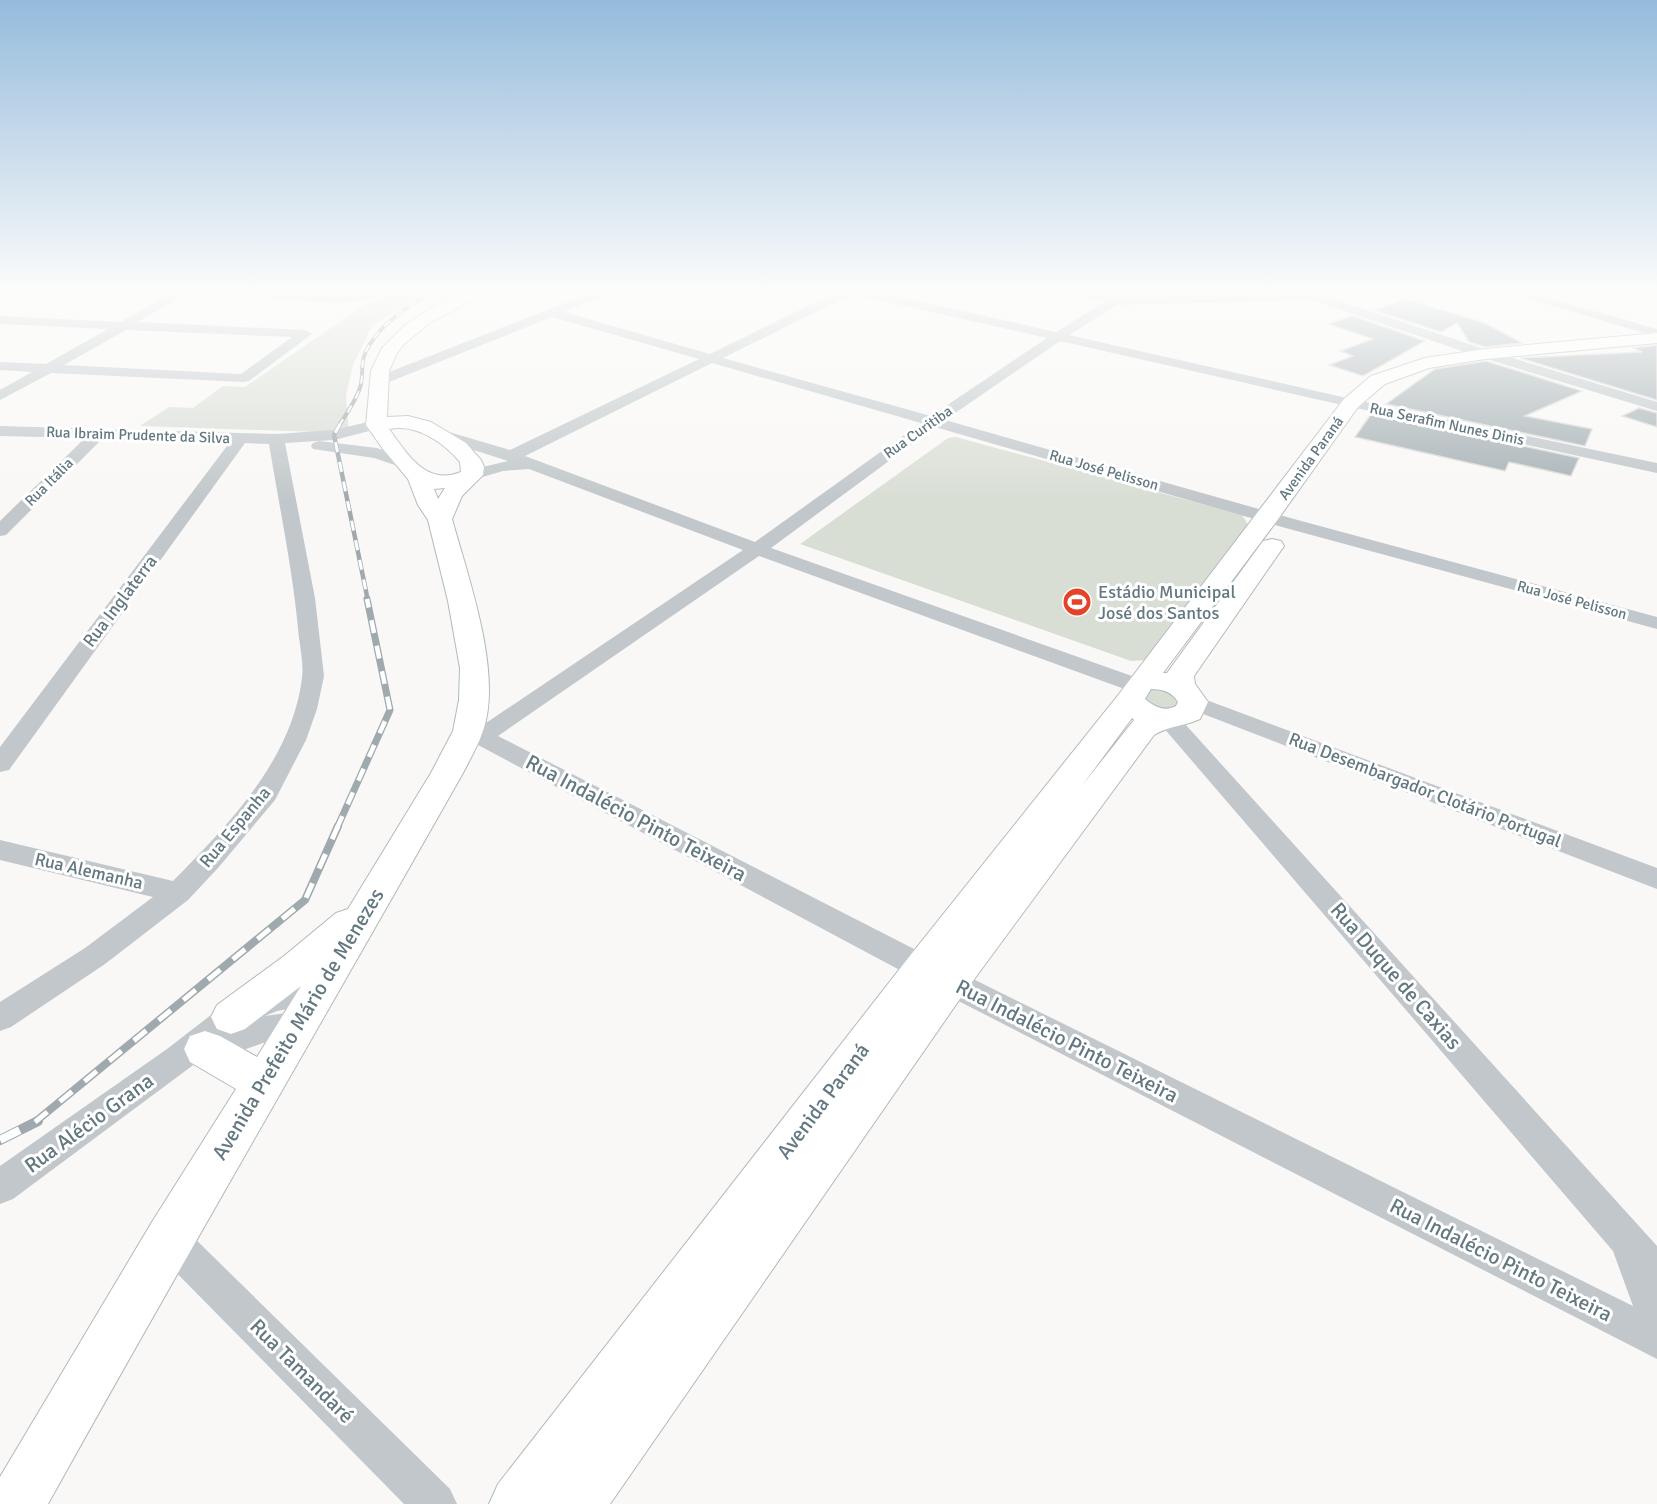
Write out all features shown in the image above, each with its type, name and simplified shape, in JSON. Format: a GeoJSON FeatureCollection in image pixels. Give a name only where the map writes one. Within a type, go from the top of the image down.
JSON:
{"type":"FeatureCollection","features":[{"type":"Feature","properties":{"kind":"main road"},"geometry":{"type":"LineString","coordinates":[[397,360],[386,378],[376,425],[393,422],[418,424]]}},
{"type":"Feature","properties":{"kind":"main road","name":"Avenida Paraná"},"geometry":{"type":"LineString","coordinates":[[518,1504],[829,1121],[937,975],[1143,728],[1159,699],[1278,520],[1360,405],[1394,386],[1443,369],[1480,360]]}},
{"type":"Feature","properties":{"kind":"main road"},"geometry":{"type":"LineString","coordinates":[[386,378],[408,417],[439,434],[467,454],[473,465],[467,478],[446,502],[440,519]]}},
{"type":"Feature","properties":{"kind":"main road","name":"Avenida Prefeito Mário de Menezes"},"geometry":{"type":"LineString","coordinates":[[16,1504],[169,1239],[309,1008],[447,773],[475,734],[474,668],[461,601],[440,519],[429,505],[412,471],[376,425]]}},
{"type":"Feature","properties":{"kind":"main road"},"geometry":{"type":"LineString","coordinates":[[412,471],[432,483],[467,478]]}},
{"type":"Feature","properties":{"kind":"main road","name":"Avenida Paraná"},"geometry":{"type":"LineString","coordinates":[[1159,699],[1180,676],[1278,520]]}},
{"type":"Feature","properties":{"kind":"main road"},"geometry":{"type":"LineString","coordinates":[[231,1017],[298,967],[370,904]]}},
{"type":"Feature","properties":{"kind":"main road"},"geometry":{"type":"LineString","coordinates":[[192,1054],[263,1083]]}},
{"type":"Feature","properties":{"kind":"main road","name":"Avenida Paraná"},"geometry":{"type":"LineString","coordinates":[[576,1504],[829,1121]]}},
{"type":"Feature","properties":{"kind":"street"},"geometry":{"type":"LineString","coordinates":[[0,396],[62,360]]}},
{"type":"Feature","properties":{"kind":"street"},"geometry":{"type":"LineString","coordinates":[[0,366],[244,378],[269,360]]}},
{"type":"Feature","properties":{"kind":"street"},"geometry":{"type":"LineString","coordinates":[[386,378],[431,360]]}},
{"type":"Feature","properties":{"kind":"street"},"geometry":{"type":"LineString","coordinates":[[511,456],[707,360]]}},
{"type":"Feature","properties":{"kind":"street","name":"Rua José Pelisson"},"geometry":{"type":"LineString","coordinates":[[719,360],[1278,520],[1657,623]]}},
{"type":"Feature","properties":{"kind":"street","name":"Rua Curitiba"},"geometry":{"type":"LineString","coordinates":[[475,734],[757,549],[932,421],[1022,360]]}},
{"type":"Feature","properties":{"kind":"street","name":"Rua Serafim Nunes Dinis"},"geometry":{"type":"LineString","coordinates":[[1156,360],[1657,468]]}},
{"type":"Feature","properties":{"kind":"street"},"geometry":{"type":"LineString","coordinates":[[1504,360],[1657,407]]}},
{"type":"Feature","properties":{"kind":"street","name":"Rua Ibraim Prudente da Silva"},"geometry":{"type":"LineString","coordinates":[[0,431],[276,440],[311,439],[376,425]]}},
{"type":"Feature","properties":{"kind":"street","name":"Rua Itália"},"geometry":{"type":"LineString","coordinates":[[0,531],[98,434]]}},
{"type":"Feature","properties":{"kind":"street"},"geometry":{"type":"LineString","coordinates":[[439,434],[511,456],[1159,699]]}},
{"type":"Feature","properties":{"kind":"street","name":"Rua Inglaterra"},"geometry":{"type":"LineString","coordinates":[[0,764],[241,438]]}},
{"type":"Feature","properties":{"kind":"street","name":"Rua Ibraim Prudente da Silva"},"geometry":{"type":"LineString","coordinates":[[276,440],[377,453],[412,471]]}},
{"type":"Feature","properties":{"kind":"street","name":"Rua Espanha"},"geometry":{"type":"LineString","coordinates":[[0,1018],[95,957],[178,892],[209,861],[266,794],[294,740],[306,709],[313,681],[305,598],[276,440]]}},
{"type":"Feature","properties":{"kind":"street"},"geometry":{"type":"LineString","coordinates":[[467,478],[502,466],[530,464]]}},
{"type":"Feature","properties":{"kind":"street","name":"Rua Desembargador Clotário Portugal"},"geometry":{"type":"LineString","coordinates":[[1159,699],[1657,879]]}},
{"type":"Feature","properties":{"kind":"street","name":"Rua Duque de Caxias"},"geometry":{"type":"LineString","coordinates":[[1159,699],[1623,1233],[1656,1313]]}},
{"type":"Feature","properties":{"kind":"street","name":"Rua Indalécio Pinto Teixeira"},"geometry":{"type":"LineString","coordinates":[[475,734],[937,975],[1656,1313]]}},
{"type":"Feature","properties":{"kind":"street","name":"Rua Alemanha"},"geometry":{"type":"LineString","coordinates":[[0,850],[178,892]]}},
{"type":"Feature","properties":{"kind":"street","name":"Rua Alécio Grana"},"geometry":{"type":"LineString","coordinates":[[0,1187],[192,1054],[231,1017],[273,999],[309,1008]]}},
{"type":"Feature","properties":{"kind":"street","name":"Rua Alécio Grana"},"geometry":{"type":"LineString","coordinates":[[192,1054],[263,1030],[309,1008]]}},
{"type":"Feature","properties":{"kind":"street","name":"Rua Tamandaré"},"geometry":{"type":"LineString","coordinates":[[169,1239],[435,1504]]}},
{"type":"Feature","properties":{"kind":"shaded area"},"geometry":{"type":"Polygon","coordinates":[[[284,360],[355,360],[346,396],[349,433],[140,426],[169,407],[193,408],[223,386],[245,387],[284,360]]]}},
{"type":"Feature","properties":{"kind":"shaded area","name":"Estádio Municipal José dos Santos"},"geometry":{"type":"Polygon","coordinates":[[[956,437],[1242,515],[1249,526],[1146,660],[1131,661],[800,544],[948,438],[956,437]]]}},
{"type":"Feature","properties":{"kind":"shaded area"},"geometry":{"type":"Polygon","coordinates":[[[1158,687],[1180,697],[1174,711],[1147,707],[1143,691],[1158,687]]]}},
{"type":"Feature","properties":{"kind":"building"},"geometry":{"type":"Polygon","coordinates":[[[1342,360],[1391,360],[1363,376],[1329,365],[1342,360]]]}},
{"type":"Feature","properties":{"kind":"building"},"geometry":{"type":"Polygon","coordinates":[[[1527,360],[1657,360],[1657,400],[1527,360]]]}},
{"type":"Feature","properties":{"kind":"building"},"geometry":{"type":"Polygon","coordinates":[[[1486,361],[1582,391],[1525,416],[1592,429],[1585,446],[1386,404],[1435,369],[1486,361]]]}},
{"type":"Feature","properties":{"kind":"building"},"geometry":{"type":"Polygon","coordinates":[[[1639,408],[1657,413],[1657,427],[1622,416],[1639,408]]]}},
{"type":"Feature","properties":{"kind":"building"},"geometry":{"type":"Polygon","coordinates":[[[1371,414],[1579,458],[1571,476],[1509,462],[1505,471],[1355,437],[1371,414]]]}},
{"type":"Feature","properties":{"kind":"railway"},"geometry":{"type":"LineString","coordinates":[[339,426],[355,400],[362,378],[363,360]]}},
{"type":"Feature","properties":{"kind":"railway"},"geometry":{"type":"LineString","coordinates":[[340,424],[334,435],[368,601]]}},
{"type":"Feature","properties":{"kind":"railway"},"geometry":{"type":"LineString","coordinates":[[337,828],[390,710],[367,599]]}},
{"type":"Feature","properties":{"kind":"railway"},"geometry":{"type":"LineString","coordinates":[[35,1122],[305,900],[338,826]]}},
{"type":"Feature","properties":{"kind":"railway"},"geometry":{"type":"LineString","coordinates":[[0,1140],[38,1121]]}},
{"type":"Feature","properties":{"kind":"place","name":"Estádio Municipal José dos Santos"},"geometry":{"type":"Point","coordinates":[1077,602]}}]}
